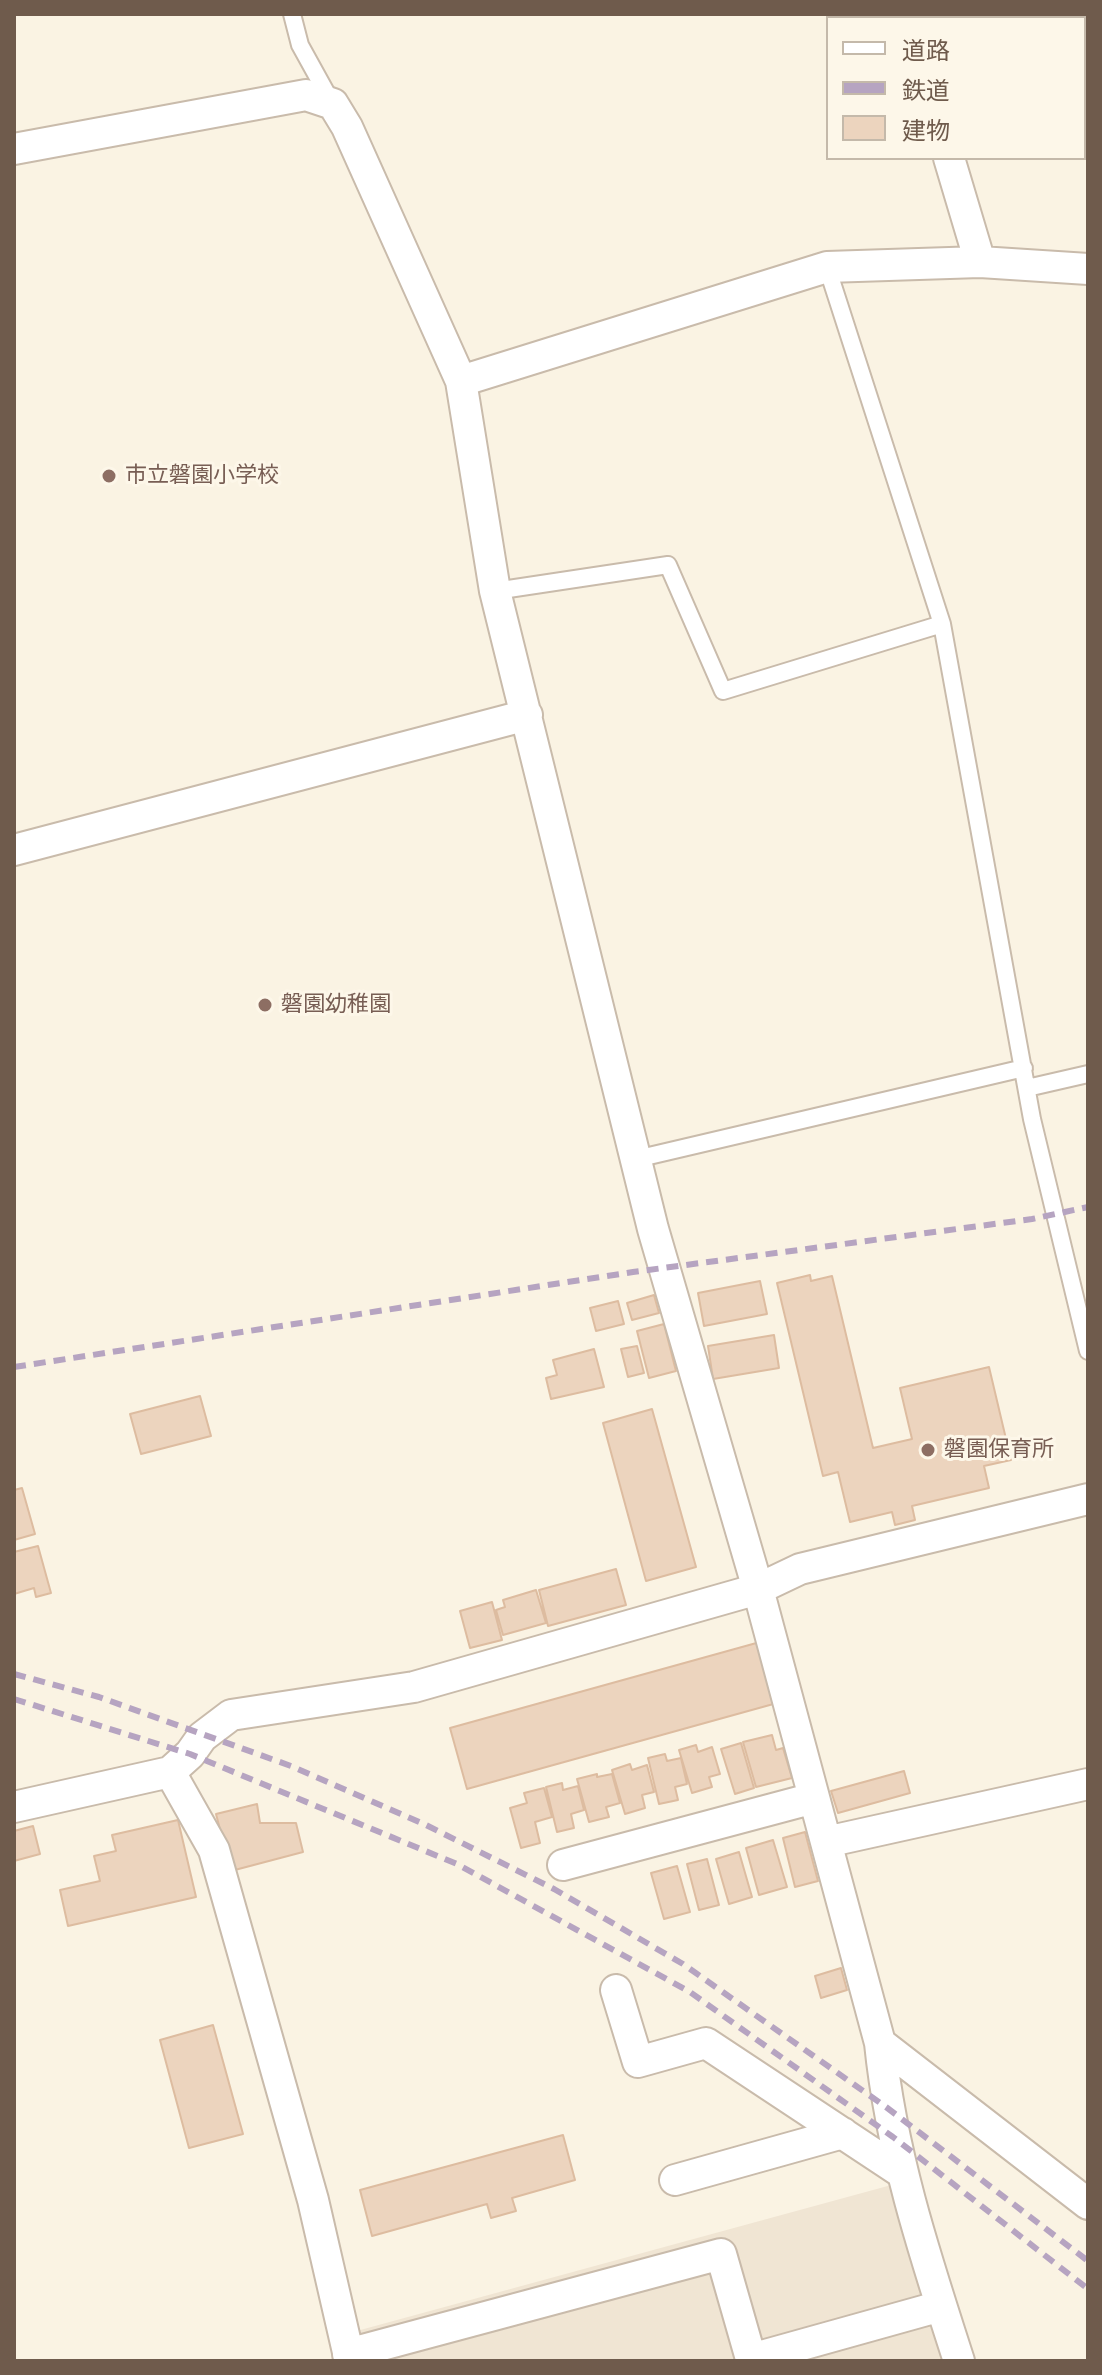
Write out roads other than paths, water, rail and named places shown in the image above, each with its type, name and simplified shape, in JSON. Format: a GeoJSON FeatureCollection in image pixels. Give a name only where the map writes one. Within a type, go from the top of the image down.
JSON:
{"type":"FeatureCollection","features":[{"type":"Feature","properties":{"kind":"street"},"geometry":{"type":"LineString","coordinates":[[14,149],[306,95],[333,104],[347,127],[461,381],[495,591],[636,1159],[758,1589],[880,2043],[886,2107],[901,2172],[959,2361]]}},
{"type":"Feature","properties":{"kind":"street"},"geometry":{"type":"LineString","coordinates":[[950,160],[980,262]]}},
{"type":"Feature","properties":{"kind":"street"},"geometry":{"type":"LineString","coordinates":[[461,381],[827,267],[980,262],[1088,269]]}},
{"type":"Feature","properties":{"kind":"street"},"geometry":{"type":"LineString","coordinates":[[14,850],[527,715]]}},
{"type":"Feature","properties":{"kind":"street"},"geometry":{"type":"LineString","coordinates":[[14,1807],[170,1772],[190,1754],[202,1737],[231,1715],[414,1687],[758,1589],[800,1569],[1088,1499]]}},
{"type":"Feature","properties":{"kind":"street"},"geometry":{"type":"LineString","coordinates":[[170,1772],[214,1850],[313,2200],[349,2357],[721,2254],[751,2359],[941,2306]]}},
{"type":"Feature","properties":{"kind":"street"},"geometry":{"type":"LineString","coordinates":[[826,1842],[1088,1784]]}},
{"type":"Feature","properties":{"kind":"street"},"geometry":{"type":"LineString","coordinates":[[563,1865],[814,1798]]}},
{"type":"Feature","properties":{"kind":"street"},"geometry":{"type":"LineString","coordinates":[[616,1990],[638,2062],[706,2043],[901,2172]]}},
{"type":"Feature","properties":{"kind":"street"},"geometry":{"type":"LineString","coordinates":[[880,2043],[1088,2204]]}},
{"type":"Feature","properties":{"kind":"street"},"geometry":{"type":"LineString","coordinates":[[675,2180],[843,2133]]}},
{"type":"Feature","properties":{"kind":"lane"},"geometry":{"type":"LineString","coordinates":[[292,14],[300,45],[333,104]]}},
{"type":"Feature","properties":{"kind":"lane"},"geometry":{"type":"LineString","coordinates":[[827,267],[942,624],[1027,1088],[1088,1351]]}},
{"type":"Feature","properties":{"kind":"lane"},"geometry":{"type":"LineString","coordinates":[[495,591],[668,565],[723,691],[942,624]]}},
{"type":"Feature","properties":{"kind":"lane"},"geometry":{"type":"LineString","coordinates":[[636,1159],[1024,1068]]}},
{"type":"Feature","properties":{"kind":"lane"},"geometry":{"type":"LineString","coordinates":[[1027,1088],[1088,1074]]}},
{"type":"Feature","properties":{"kind":"railway"},"geometry":{"type":"LineString","coordinates":[[14,1367],[633,1272],[1032,1219],[1088,1207]]}},
{"type":"Feature","properties":{"kind":"railway"},"geometry":{"type":"LineString","coordinates":[[14,1674],[99,1697],[291,1766],[426,1825],[554,1889],[683,1964],[886,2107],[1088,2261]]}},
{"type":"Feature","properties":{"kind":"railway"},"geometry":{"type":"LineString","coordinates":[[14,1699],[190,1754],[457,1864],[690,1992],[893,2137],[1088,2289]]}},
{"type":"Feature","properties":{"kind":"place","name":"市立磐園小学校"},"geometry":{"type":"Point","coordinates":[109,476]}},
{"type":"Feature","properties":{"kind":"place","name":"磐園幼稚園"},"geometry":{"type":"Point","coordinates":[265,1005]}},
{"type":"Feature","properties":{"kind":"place","name":"磐園保育所"},"geometry":{"type":"Point","coordinates":[928,1450]}}]}
